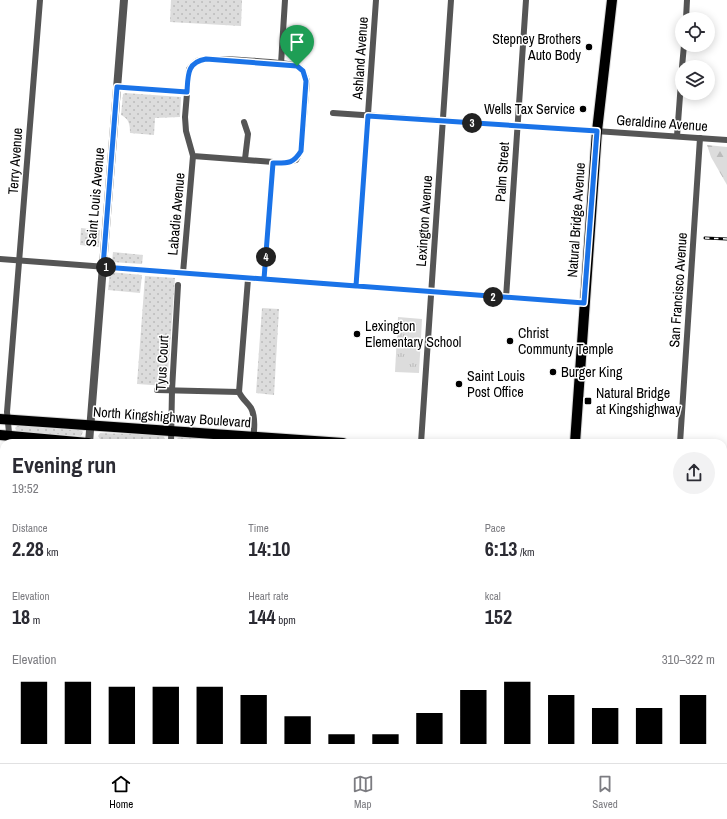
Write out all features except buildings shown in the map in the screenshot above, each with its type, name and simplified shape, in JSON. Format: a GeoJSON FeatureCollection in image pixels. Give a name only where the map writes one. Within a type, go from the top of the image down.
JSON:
{"type":"FeatureCollection","features":[{"type":"Feature","properties":{"kind":"main road","name":"Natural Bridge Avenue"},"geometry":{"type":"LineString","coordinates":[[575,439],[597,131],[612,0]]}},
{"type":"Feature","properties":{"kind":"main road","name":"North Kingshighway Boulevard"},"geometry":{"type":"LineString","coordinates":[[4,420],[171,432],[243,439]]}},
{"type":"Feature","properties":{"kind":"main road"},"geometry":{"type":"LineString","coordinates":[[7,438],[23,439]]}},
{"type":"Feature","properties":{"kind":"street","name":"Terry Avenue"},"geometry":{"type":"LineString","coordinates":[[7,438],[4,420],[19,260],[40,0]]}},
{"type":"Feature","properties":{"kind":"street","name":"Saint Louis Avenue"},"geometry":{"type":"LineString","coordinates":[[89,439],[124,0]]}},
{"type":"Feature","properties":{"kind":"street"},"geometry":{"type":"LineString","coordinates":[[281,64],[285,0]]}},
{"type":"Feature","properties":{"kind":"street","name":"Ashland Avenue"},"geometry":{"type":"LineString","coordinates":[[356,286],[376,0]]}},
{"type":"Feature","properties":{"kind":"street","name":"Lexington Avenue"},"geometry":{"type":"LineString","coordinates":[[422,439],[451,0]]}},
{"type":"Feature","properties":{"kind":"street","name":"Palm Street"},"geometry":{"type":"LineString","coordinates":[[506,298],[526,0]]}},
{"type":"Feature","properties":{"kind":"street"},"geometry":{"type":"LineString","coordinates":[[686,12],[687,0]]}},
{"type":"Feature","properties":{"kind":"street"},"geometry":{"type":"LineString","coordinates":[[206,59],[281,64],[297,66],[303,71],[306,81],[301,151],[296,160],[286,163],[273,163],[193,156],[185,117],[189,69],[193,64],[206,59]]}},
{"type":"Feature","properties":{"kind":"street"},"geometry":{"type":"LineString","coordinates":[[117,87],[187,92]]}},
{"type":"Feature","properties":{"kind":"street"},"geometry":{"type":"LineString","coordinates":[[677,136],[680,100]]}},
{"type":"Feature","properties":{"kind":"street","name":"Geraldine Avenue"},"geometry":{"type":"LineString","coordinates":[[333,113],[517,127],[727,140]]}},
{"type":"Feature","properties":{"kind":"street"},"geometry":{"type":"LineString","coordinates":[[244,122],[248,134],[246,160]]}},
{"type":"Feature","properties":{"kind":"street","name":"San Francisco Avenue"},"geometry":{"type":"LineString","coordinates":[[680,439],[700,138]]}},
{"type":"Feature","properties":{"kind":"street","name":"Labadie Avenue"},"geometry":{"type":"LineString","coordinates":[[183,273],[193,156]]}},
{"type":"Feature","properties":{"kind":"street"},"geometry":{"type":"LineString","coordinates":[[264,279],[273,163]]}},
{"type":"Feature","properties":{"kind":"street"},"geometry":{"type":"LineString","coordinates":[[0,259],[584,303]]}},
{"type":"Feature","properties":{"kind":"street"},"geometry":{"type":"LineString","coordinates":[[248,278],[239,392],[242,399],[251,408],[254,416],[253,439]]}},
{"type":"Feature","properties":{"kind":"street","name":"Tyus Court"},"geometry":{"type":"LineString","coordinates":[[171,439],[172,390],[178,285]]}},
{"type":"Feature","properties":{"kind":"street"},"geometry":{"type":"LineString","coordinates":[[157,390],[239,392]]}},
{"type":"Feature","properties":{"kind":"green space"},"geometry":{"type":"Polygon","coordinates":[[[171,0],[242,0],[241,26],[170,22],[171,0]]]}},
{"type":"Feature","properties":{"kind":"green space"},"geometry":{"type":"Polygon","coordinates":[[[123,94],[181,97],[180,117],[155,118],[154,135],[130,133],[130,127],[126,118],[121,115],[123,94]]]}},
{"type":"Feature","properties":{"kind":"green space"},"geometry":{"type":"Polygon","coordinates":[[[707,145],[727,147],[727,185],[711,157],[707,145]]]}},
{"type":"Feature","properties":{"kind":"green space"},"geometry":{"type":"Polygon","coordinates":[[[81,228],[100,230],[99,247],[80,245],[81,228]]]}},
{"type":"Feature","properties":{"kind":"green space"},"geometry":{"type":"Polygon","coordinates":[[[113,252],[143,255],[142,264],[112,262],[113,252]]]}},
{"type":"Feature","properties":{"kind":"green space"},"geometry":{"type":"Polygon","coordinates":[[[110,272],[142,275],[140,293],[108,290],[110,272]]]}},
{"type":"Feature","properties":{"kind":"green space"},"geometry":{"type":"Polygon","coordinates":[[[145,276],[175,278],[167,386],[137,384],[145,276]]]}},
{"type":"Feature","properties":{"kind":"green space"},"geometry":{"type":"Polygon","coordinates":[[[262,308],[279,309],[274,395],[256,393],[262,308]]]}},
{"type":"Feature","properties":{"kind":"green space"},"geometry":{"type":"Polygon","coordinates":[[[398,317],[422,319],[419,373],[395,372],[398,317]]]}},
{"type":"Feature","properties":{"kind":"green space"},"geometry":{"type":"Polygon","coordinates":[[[18,425],[81,430],[83,432],[81,436],[17,432],[15,428],[18,425]]]}},
{"type":"Feature","properties":{"kind":"green space"},"geometry":{"type":"Polygon","coordinates":[[[100,433],[163,435],[165,439],[100,439],[98,436],[100,433]]]}},
{"type":"Feature","properties":{"kind":"green space"},"geometry":{"type":"Polygon","coordinates":[[[180,436],[226,439],[177,439],[180,436]]]}},
{"type":"Feature","properties":{"kind":"railway"},"geometry":{"type":"LineString","coordinates":[[705,238],[727,239]]}},
{"type":"Feature","properties":{"kind":"place","name":"Stepney Brothers Auto Body"},"geometry":{"type":"Point","coordinates":[589,47]}},
{"type":"Feature","properties":{"kind":"place","name":"Wells Tax Service"},"geometry":{"type":"Point","coordinates":[583,109]}},
{"type":"Feature","properties":{"kind":"place","name":"Lexington Elementary School"},"geometry":{"type":"Point","coordinates":[357,334]}},
{"type":"Feature","properties":{"kind":"place","name":"Christ Communty Temple"},"geometry":{"type":"Point","coordinates":[510,341]}},
{"type":"Feature","properties":{"kind":"place","name":"Burger King"},"geometry":{"type":"Point","coordinates":[553,372]}},
{"type":"Feature","properties":{"kind":"place","name":"Saint Louis Post Office"},"geometry":{"type":"Point","coordinates":[459,384]}},
{"type":"Feature","properties":{"kind":"place","name":"Natural Bridge at Kingshighway"},"geometry":{"type":"Point","coordinates":[588,401]}},
{"type":"Feature","properties":{"kind":"route"},"geometry":{"type":"LineString","coordinates":[[206,59],[297,66],[303,71],[306,81],[301,151],[296,160],[286,163],[273,163],[264,279],[356,286],[368,116],[517,127],[597,131],[584,303],[500,297],[103,267],[117,87],[187,92],[189,69],[199,60],[206,59]]}}]}
